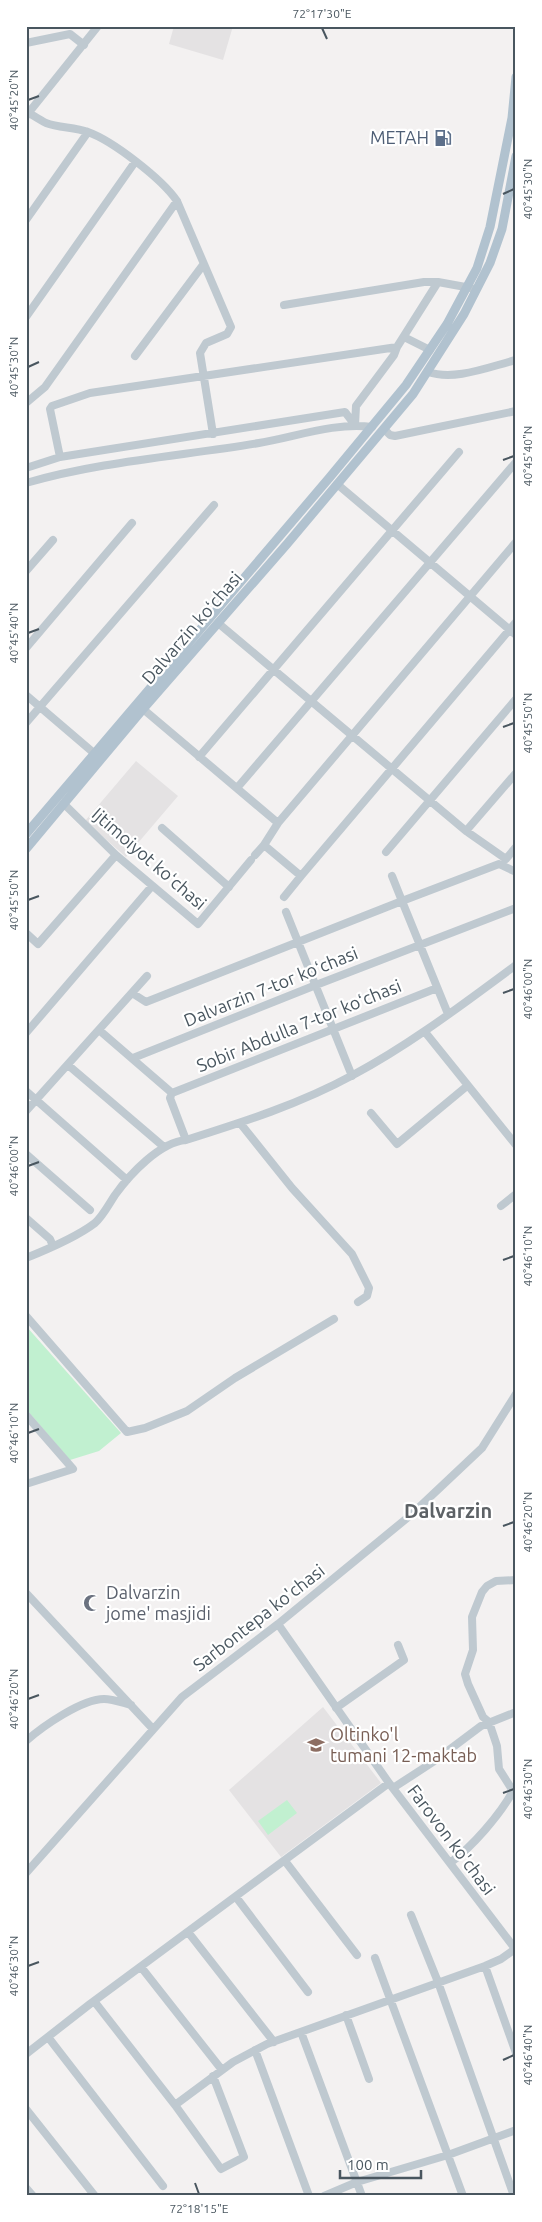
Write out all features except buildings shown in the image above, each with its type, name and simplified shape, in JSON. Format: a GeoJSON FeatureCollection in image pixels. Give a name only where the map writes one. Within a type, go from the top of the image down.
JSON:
{"type":"FeatureCollection","features":[{"type":"Feature","properties":{"kind":"main road","name":"Dalvarzin koʻchasi"},"geometry":{"type":"LineString","coordinates":[[26,849],[143,709],[151,694],[406,385],[447,324],[480,260],[496,202],[512,118],[516,77]]}},
{"type":"Feature","properties":{"kind":"main road","name":"Dalvarzin koʻchasi"},"geometry":{"type":"LineString","coordinates":[[26,834],[95,754],[218,623],[416,390],[464,314],[490,263],[502,229],[516,156]]}},
{"type":"Feature","properties":{"kind":"main road"},"geometry":{"type":"LineString","coordinates":[[480,260],[490,263]]}},
{"type":"Feature","properties":{"kind":"main road"},"geometry":{"type":"LineString","coordinates":[[406,385],[416,390]]}},
{"type":"Feature","properties":{"kind":"street"},"geometry":{"type":"LineString","coordinates":[[98,26],[28,115],[47,123],[88,132],[135,162],[169,189],[177,201],[231,327],[227,334],[206,343],[200,353],[213,434]]}},
{"type":"Feature","properties":{"kind":"street"},"geometry":{"type":"LineString","coordinates":[[26,43],[70,34],[84,45]]}},
{"type":"Feature","properties":{"kind":"street"},"geometry":{"type":"LineString","coordinates":[[26,220],[88,132]]}},
{"type":"Feature","properties":{"kind":"street"},"geometry":{"type":"LineString","coordinates":[[26,317],[135,162]]}},
{"type":"Feature","properties":{"kind":"street"},"geometry":{"type":"LineString","coordinates":[[26,403],[34,399],[44,388],[177,201]]}},
{"type":"Feature","properties":{"kind":"street"},"geometry":{"type":"LineString","coordinates":[[135,356],[203,265]]}},
{"type":"Feature","properties":{"kind":"street"},"geometry":{"type":"LineString","coordinates":[[284,305],[424,282],[438,282],[476,289]]}},
{"type":"Feature","properties":{"kind":"street"},"geometry":{"type":"LineString","coordinates":[[355,425],[356,406],[394,355],[438,282]]}},
{"type":"Feature","properties":{"kind":"street"},"geometry":{"type":"LineString","coordinates":[[404,337],[430,350]]}},
{"type":"Feature","properties":{"kind":"street"},"geometry":{"type":"LineString","coordinates":[[60,457],[50,414],[52,406],[90,393],[398,347]]}},
{"type":"Feature","properties":{"kind":"street"},"geometry":{"type":"LineString","coordinates":[[428,372],[439,376],[450,376],[516,360]]}},
{"type":"Feature","properties":{"kind":"street"},"geometry":{"type":"LineString","coordinates":[[384,429],[390,435],[396,436],[516,411]]}},
{"type":"Feature","properties":{"kind":"street"},"geometry":{"type":"LineString","coordinates":[[26,468],[60,457],[345,412],[355,425]]}},
{"type":"Feature","properties":{"kind":"street"},"geometry":{"type":"LineString","coordinates":[[26,483],[61,473],[259,443],[355,425],[372,427]]}},
{"type":"Feature","properties":{"kind":"street"},"geometry":{"type":"LineString","coordinates":[[199,757],[458,452]]}},
{"type":"Feature","properties":{"kind":"street"},"geometry":{"type":"LineString","coordinates":[[237,788],[516,462]]}},
{"type":"Feature","properties":{"kind":"street"},"geometry":{"type":"LineString","coordinates":[[337,484],[512,633]]}},
{"type":"Feature","properties":{"kind":"street"},"geometry":{"type":"LineString","coordinates":[[26,723],[214,504]]}},
{"type":"Feature","properties":{"kind":"street"},"geometry":{"type":"LineString","coordinates":[[27,645],[132,523]]}},
{"type":"Feature","properties":{"kind":"street"},"geometry":{"type":"LineString","coordinates":[[26,571],[53,540]]}},
{"type":"Feature","properties":{"kind":"street","name":"Ijtimoiyot koʻchasi"},"geometry":{"type":"LineString","coordinates":[[64,804],[116,855],[198,924],[264,845],[278,823],[516,542]]}},
{"type":"Feature","properties":{"kind":"street"},"geometry":{"type":"LineString","coordinates":[[284,897],[393,768],[512,633],[516,622]]}},
{"type":"Feature","properties":{"kind":"street"},"geometry":{"type":"LineString","coordinates":[[218,623],[354,734],[466,831],[506,859],[516,847]]}},
{"type":"Feature","properties":{"kind":"street"},"geometry":{"type":"LineString","coordinates":[[26,696],[95,754]]}},
{"type":"Feature","properties":{"kind":"street"},"geometry":{"type":"LineString","coordinates":[[386,852],[516,699]]}},
{"type":"Feature","properties":{"kind":"street"},"geometry":{"type":"LineString","coordinates":[[143,709],[278,823]]}},
{"type":"Feature","properties":{"kind":"street"},"geometry":{"type":"LineString","coordinates":[[466,831],[516,773]]}},
{"type":"Feature","properties":{"kind":"street"},"geometry":{"type":"LineString","coordinates":[[162,828],[229,887]]}},
{"type":"Feature","properties":{"kind":"street"},"geometry":{"type":"LineString","coordinates":[[264,845],[301,876]]}},
{"type":"Feature","properties":{"kind":"street"},"geometry":{"type":"LineString","coordinates":[[26,933],[38,944],[116,855]]}},
{"type":"Feature","properties":{"kind":"street"},"geometry":{"type":"LineString","coordinates":[[132,993],[146,1002],[499,864],[516,872]]}},
{"type":"Feature","properties":{"kind":"street"},"geometry":{"type":"LineString","coordinates":[[392,876],[448,1014]]}},
{"type":"Feature","properties":{"kind":"street"},"geometry":{"type":"LineString","coordinates":[[26,1034],[152,886]]}},
{"type":"Feature","properties":{"kind":"street","name":"Dalvarzin 7-tor koʻchasi"},"geometry":{"type":"LineString","coordinates":[[133,1058],[516,908]]}},
{"type":"Feature","properties":{"kind":"street"},"geometry":{"type":"LineString","coordinates":[[286,912],[352,1076]]}},
{"type":"Feature","properties":{"kind":"street"},"geometry":{"type":"LineString","coordinates":[[26,1258],[96,1223],[127,1180],[164,1147],[178,1141],[240,1123],[312,1095],[352,1076],[425,1032],[516,964]]}},
{"type":"Feature","properties":{"kind":"street"},"geometry":{"type":"LineString","coordinates":[[26,1111],[147,976]]}},
{"type":"Feature","properties":{"kind":"street","name":"Sobir Abdulla 7-tor koʻchasi"},"geometry":{"type":"LineString","coordinates":[[172,1092],[437,988]]}},
{"type":"Feature","properties":{"kind":"street"},"geometry":{"type":"LineString","coordinates":[[99,1030],[172,1092],[170,1098],[186,1140]]}},
{"type":"Feature","properties":{"kind":"street"},"geometry":{"type":"LineString","coordinates":[[425,1032],[516,1144]]}},
{"type":"Feature","properties":{"kind":"street"},"geometry":{"type":"LineString","coordinates":[[68,1065],[164,1147]]}},
{"type":"Feature","properties":{"kind":"street"},"geometry":{"type":"LineString","coordinates":[[371,1113],[397,1144],[467,1086]]}},
{"type":"Feature","properties":{"kind":"street"},"geometry":{"type":"LineString","coordinates":[[26,1091],[127,1180]]}},
{"type":"Feature","properties":{"kind":"street"},"geometry":{"type":"LineString","coordinates":[[240,1123],[292,1188],[352,1254],[369,1288],[366,1296],[358,1302]]}},
{"type":"Feature","properties":{"kind":"street"},"geometry":{"type":"LineString","coordinates":[[26,1154],[90,1210]]}},
{"type":"Feature","properties":{"kind":"street"},"geometry":{"type":"LineString","coordinates":[[501,1206],[516,1194]]}},
{"type":"Feature","properties":{"kind":"street"},"geometry":{"type":"LineString","coordinates":[[26,1218],[50,1239],[53,1246]]}},
{"type":"Feature","properties":{"kind":"street"},"geometry":{"type":"LineString","coordinates":[[26,1316],[127,1432],[145,1428],[187,1410],[234,1378],[334,1319]]}},
{"type":"Feature","properties":{"kind":"street","name":"Sarbontepa ko'chasi"},"geometry":{"type":"LineString","coordinates":[[26,1873],[182,1698],[278,1624],[412,1514],[482,1448],[516,1394]]}},
{"type":"Feature","properties":{"kind":"street"},"geometry":{"type":"LineString","coordinates":[[26,1415],[73,1469],[26,1484]]}},
{"type":"Feature","properties":{"kind":"street"},"geometry":{"type":"LineString","coordinates":[[450,1863],[474,1841],[514,1790],[499,1769],[497,1746],[489,1722],[483,1717],[468,1684],[466,1674],[473,1650],[472,1617],[478,1600],[487,1586],[496,1581],[516,1580]]}},
{"type":"Feature","properties":{"kind":"street"},"geometry":{"type":"LineString","coordinates":[[26,1593],[153,1729]]}},
{"type":"Feature","properties":{"kind":"street","name":"Farovon ko'chasi"},"geometry":{"type":"LineString","coordinates":[[278,1624],[391,1785],[515,1950]]}},
{"type":"Feature","properties":{"kind":"street"},"geometry":{"type":"LineString","coordinates":[[336,1708],[404,1660],[398,1645]]}},
{"type":"Feature","properties":{"kind":"street"},"geometry":{"type":"LineString","coordinates":[[26,1741],[41,1728],[86,1704],[104,1699],[131,1705]]}},
{"type":"Feature","properties":{"kind":"street"},"geometry":{"type":"LineString","coordinates":[[26,2054],[94,2001],[285,1860],[391,1785],[489,1722],[516,1712]]}},
{"type":"Feature","properties":{"kind":"street"},"geometry":{"type":"LineString","coordinates":[[285,1860],[358,1955]]}},
{"type":"Feature","properties":{"kind":"street"},"geometry":{"type":"LineString","coordinates":[[236,1897],[308,1992]]}},
{"type":"Feature","properties":{"kind":"street"},"geometry":{"type":"LineString","coordinates":[[411,1914],[438,1982],[514,2196]]}},
{"type":"Feature","properties":{"kind":"street"},"geometry":{"type":"LineString","coordinates":[[188,1932],[274,2042]]}},
{"type":"Feature","properties":{"kind":"street"},"geometry":{"type":"LineString","coordinates":[[509,1941],[516,1936]]}},
{"type":"Feature","properties":{"kind":"street"},"geometry":{"type":"LineString","coordinates":[[175,2105],[213,2076],[254,2050],[485,1966],[515,1950]]}},
{"type":"Feature","properties":{"kind":"street"},"geometry":{"type":"LineString","coordinates":[[375,1958],[463,2196]]}},
{"type":"Feature","properties":{"kind":"street"},"geometry":{"type":"LineString","coordinates":[[485,1966],[516,2053]]}},
{"type":"Feature","properties":{"kind":"street"},"geometry":{"type":"LineString","coordinates":[[141,1967],[222,2070]]}},
{"type":"Feature","properties":{"kind":"street"},"geometry":{"type":"LineString","coordinates":[[94,2001],[175,2105],[221,2169],[244,2157],[213,2076]]}},
{"type":"Feature","properties":{"kind":"street"},"geometry":{"type":"LineString","coordinates":[[346,2015],[368,2079]]}},
{"type":"Feature","properties":{"kind":"street"},"geometry":{"type":"LineString","coordinates":[[301,2032],[362,2196]]}},
{"type":"Feature","properties":{"kind":"street"},"geometry":{"type":"LineString","coordinates":[[48,2037],[163,2186]]}},
{"type":"Feature","properties":{"kind":"street"},"geometry":{"type":"LineString","coordinates":[[254,2050],[309,2196]]}},
{"type":"Feature","properties":{"kind":"street"},"geometry":{"type":"LineString","coordinates":[[26,2109],[95,2196]]}},
{"type":"Feature","properties":{"kind":"street"},"geometry":{"type":"LineString","coordinates":[[324,2196],[357,2182],[448,2155],[516,2130]]}},
{"type":"Feature","properties":{"kind":"street"},"geometry":{"type":"LineString","coordinates":[[26,2188],[32,2196]]}},
{"type":"Feature","properties":{"kind":"shaded area"},"geometry":{"type":"Polygon","coordinates":[[[174,26],[233,26],[223,60],[169,44],[174,26]]]}},
{"type":"Feature","properties":{"kind":"shaded area"},"geometry":{"type":"Polygon","coordinates":[[[136,761],[178,796],[126,857],[85,821],[136,761]]]}},
{"type":"Feature","properties":{"kind":"shaded area","name":"Oltinko'l tumani 12-maktab"},"geometry":{"type":"Polygon","coordinates":[[[323,1707],[381,1783],[281,1857],[229,1790],[323,1707]]]}},
{"type":"Feature","properties":{"kind":"green space"},"geometry":{"type":"Polygon","coordinates":[[[26,1326],[121,1433],[99,1451],[70,1460],[26,1409],[26,1326]]]}},
{"type":"Feature","properties":{"kind":"green space"},"geometry":{"type":"Polygon","coordinates":[[[287,1800],[297,1813],[268,1835],[258,1821],[287,1800]]]}},
{"type":"Feature","properties":{"kind":"place","name":"МЕТАН"},"geometry":{"type":"Point","coordinates":[443,138]}},
{"type":"Feature","properties":{"kind":"place","name":"Dalvarzin jome' masjidi"},"geometry":{"type":"Point","coordinates":[92,1603]}},
{"type":"Feature","properties":{"kind":"place","name":"Oltinko'l tumani 12-maktab"},"geometry":{"type":"Point","coordinates":[316,1745]}},
{"type":"Feature","properties":{"kind":"district","name":"Dalvarzin"},"geometry":{"type":"Point","coordinates":[448,1511]}}]}
